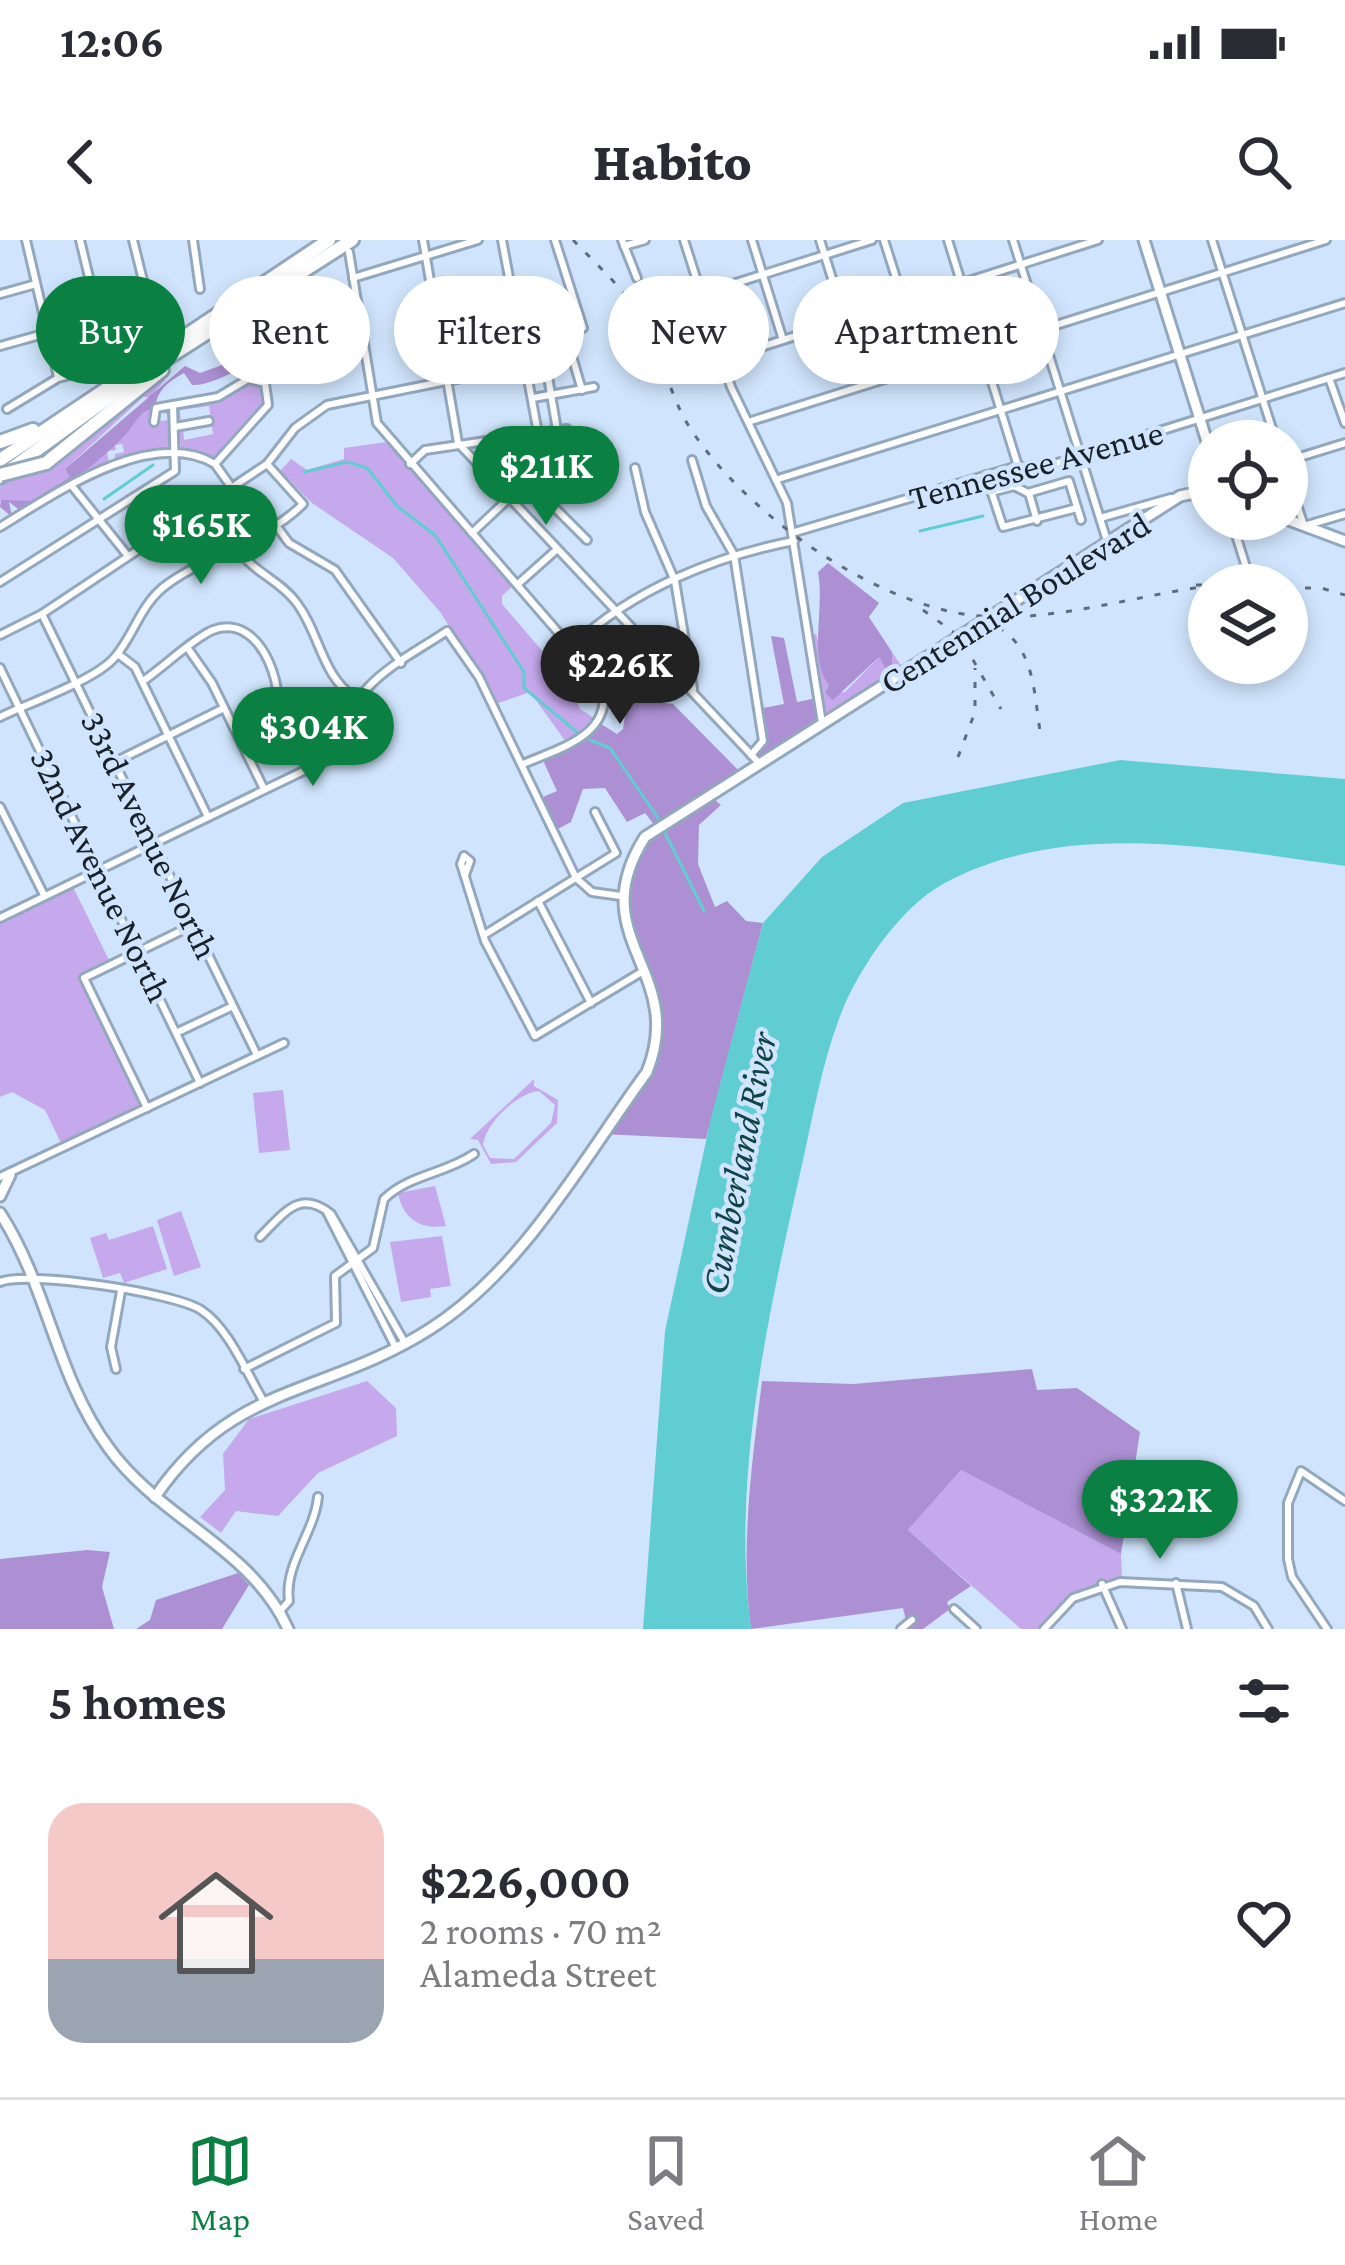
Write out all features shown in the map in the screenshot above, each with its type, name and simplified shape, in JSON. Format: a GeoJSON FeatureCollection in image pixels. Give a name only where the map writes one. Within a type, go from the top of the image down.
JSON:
{"type":"FeatureCollection","features":[{"type":"Feature","properties":{"kind":"highway"},"geometry":{"type":"LineString","coordinates":[[0,460],[329,240]]}},
{"type":"Feature","properties":{"kind":"highway"},"geometry":{"type":"LineString","coordinates":[[0,476],[196,339],[350,246]]}},
{"type":"Feature","properties":{"kind":"highway"},"geometry":{"type":"LineString","coordinates":[[0,476],[46,463],[83,438],[196,339]]}},
{"type":"Feature","properties":{"kind":"highway"},"geometry":{"type":"LineString","coordinates":[[0,442],[33,430],[97,393]]}},
{"type":"Feature","properties":{"kind":"main road"},"geometry":{"type":"LineString","coordinates":[[1144,240],[1200,419]]}},
{"type":"Feature","properties":{"kind":"main road","name":"Centennial Boulevard"},"geometry":{"type":"LineString","coordinates":[[621,896],[631,859],[645,837],[755,759],[822,724],[1188,493]]}},
{"type":"Feature","properties":{"kind":"main road"},"geometry":{"type":"LineString","coordinates":[[1308,528],[1345,542]]}},
{"type":"Feature","properties":{"kind":"main road"},"geometry":{"type":"LineString","coordinates":[[155,1497],[196,1444],[229,1418],[400,1346],[460,1308],[511,1257],[647,1072],[656,1050],[658,1017],[626,928],[621,896]]}},
{"type":"Feature","properties":{"kind":"main road"},"geometry":{"type":"LineString","coordinates":[[5,1176],[0,1198],[83,1409],[120,1463],[155,1497],[238,1561],[280,1611],[288,1629]]}},
{"type":"Feature","properties":{"kind":"main road"},"geometry":{"type":"LineString","coordinates":[[1,1217],[14,1236]]}},
{"type":"Feature","properties":{"kind":"street"},"geometry":{"type":"LineString","coordinates":[[0,294],[36,284],[26,240]]}},
{"type":"Feature","properties":{"kind":"street"},"geometry":{"type":"LineString","coordinates":[[80,240],[88,276]]}},
{"type":"Feature","properties":{"kind":"street"},"geometry":{"type":"LineString","coordinates":[[133,240],[142,276]]}},
{"type":"Feature","properties":{"kind":"street"},"geometry":{"type":"LineString","coordinates":[[193,240],[200,289]]}},
{"type":"Feature","properties":{"kind":"street"},"geometry":{"type":"LineString","coordinates":[[424,240],[430,276]]}},
{"type":"Feature","properties":{"kind":"street"},"geometry":{"type":"LineString","coordinates":[[360,276],[478,240]]}},
{"type":"Feature","properties":{"kind":"street"},"geometry":{"type":"LineString","coordinates":[[502,240],[509,276]]}},
{"type":"Feature","properties":{"kind":"street"},"geometry":{"type":"LineString","coordinates":[[555,240],[567,276]]}},
{"type":"Feature","properties":{"kind":"street"},"geometry":{"type":"LineString","coordinates":[[636,276],[623,243],[645,240]]}},
{"type":"Feature","properties":{"kind":"street"},"geometry":{"type":"LineString","coordinates":[[684,240],[695,276]]}},
{"type":"Feature","properties":{"kind":"street"},"geometry":{"type":"LineString","coordinates":[[752,240],[783,340]]}},
{"type":"Feature","properties":{"kind":"street"},"geometry":{"type":"LineString","coordinates":[[820,240],[831,276]]}},
{"type":"Feature","properties":{"kind":"street"},"geometry":{"type":"LineString","coordinates":[[757,276],[872,240]]}},
{"type":"Feature","properties":{"kind":"street"},"geometry":{"type":"LineString","coordinates":[[884,240],[896,276]]}},
{"type":"Feature","properties":{"kind":"street"},"geometry":{"type":"LineString","coordinates":[[949,240],[960,276]]}},
{"type":"Feature","properties":{"kind":"street"},"geometry":{"type":"LineString","coordinates":[[1013,240],[1024,276]]}},
{"type":"Feature","properties":{"kind":"street"},"geometry":{"type":"LineString","coordinates":[[987,276],[1097,240]]}},
{"type":"Feature","properties":{"kind":"street"},"geometry":{"type":"LineString","coordinates":[[1213,240],[1270,420]]}},
{"type":"Feature","properties":{"kind":"street"},"geometry":{"type":"LineString","coordinates":[[1059,323],[1326,240]]}},
{"type":"Feature","properties":{"kind":"street"},"geometry":{"type":"LineString","coordinates":[[350,246],[353,276]]}},
{"type":"Feature","properties":{"kind":"street"},"geometry":{"type":"LineString","coordinates":[[778,479],[1345,303]]}},
{"type":"Feature","properties":{"kind":"street"},"geometry":{"type":"LineString","coordinates":[[0,346],[36,336]]}},
{"type":"Feature","properties":{"kind":"street"},"geometry":{"type":"LineString","coordinates":[[769,344],[793,337]]}},
{"type":"Feature","properties":{"kind":"street","name":"Tennessee Avenue"},"geometry":{"type":"LineString","coordinates":[[574,645],[611,611],[734,555],[1018,466],[1035,470],[1345,373]]}},
{"type":"Feature","properties":{"kind":"street"},"geometry":{"type":"LineString","coordinates":[[1329,378],[1345,423]]}},
{"type":"Feature","properties":{"kind":"street"},"geometry":{"type":"LineString","coordinates":[[154,422],[153,410],[220,396],[247,379],[266,384],[268,406],[215,464]]}},
{"type":"Feature","properties":{"kind":"street"},"geometry":{"type":"LineString","coordinates":[[7,409],[48,384]]}},
{"type":"Feature","properties":{"kind":"street"},"geometry":{"type":"LineString","coordinates":[[369,384],[377,424],[574,645],[602,683],[602,715],[580,739],[523,764]]}},
{"type":"Feature","properties":{"kind":"street"},"geometry":{"type":"LineString","coordinates":[[1,634],[43,614],[267,464],[316,411],[427,384]]}},
{"type":"Feature","properties":{"kind":"street"},"geometry":{"type":"LineString","coordinates":[[449,384],[458,443],[755,759],[763,742],[734,555],[706,506],[692,460]]}},
{"type":"Feature","properties":{"kind":"street"},"geometry":{"type":"LineString","coordinates":[[529,384],[538,433]]}},
{"type":"Feature","properties":{"kind":"street"},"geometry":{"type":"LineString","coordinates":[[410,464],[416,453],[458,443],[562,430],[550,384]]}},
{"type":"Feature","properties":{"kind":"street"},"geometry":{"type":"LineString","coordinates":[[580,384],[582,389]]}},
{"type":"Feature","properties":{"kind":"street"},"geometry":{"type":"LineString","coordinates":[[733,384],[778,479],[794,537],[822,724]]}},
{"type":"Feature","properties":{"kind":"street"},"geometry":{"type":"LineString","coordinates":[[748,422],[865,384]]}},
{"type":"Feature","properties":{"kind":"street"},"geometry":{"type":"LineString","coordinates":[[993,384],[1018,466]]}},
{"type":"Feature","properties":{"kind":"street"},"geometry":{"type":"LineString","coordinates":[[1057,384],[1108,544]]}},
{"type":"Feature","properties":{"kind":"street"},"geometry":{"type":"LineString","coordinates":[[532,398],[594,387]]}},
{"type":"Feature","properties":{"kind":"street"},"geometry":{"type":"LineString","coordinates":[[0,582],[173,472],[178,453],[172,405]]}},
{"type":"Feature","properties":{"kind":"street"},"geometry":{"type":"LineString","coordinates":[[175,427],[209,422]]}},
{"type":"Feature","properties":{"kind":"street"},"geometry":{"type":"LineString","coordinates":[[1308,454],[1345,443]]}},
{"type":"Feature","properties":{"kind":"street"},"geometry":{"type":"LineString","coordinates":[[0,527],[105,466],[178,453],[215,464],[232,488]]}},
{"type":"Feature","properties":{"kind":"street"},"geometry":{"type":"LineString","coordinates":[[0,718],[118,654],[151,598],[235,544],[278,528],[303,504],[302,498],[267,464]]}},
{"type":"Feature","properties":{"kind":"street"},"geometry":{"type":"LineString","coordinates":[[635,468],[645,512],[676,581],[694,693]]}},
{"type":"Feature","properties":{"kind":"street"},"geometry":{"type":"LineString","coordinates":[[986,476],[1003,527],[1077,508]]}},
{"type":"Feature","properties":{"kind":"street"},"geometry":{"type":"LineString","coordinates":[[472,533],[507,500],[554,481]]}},
{"type":"Feature","properties":{"kind":"street"},"geometry":{"type":"LineString","coordinates":[[992,492],[1014,486],[1029,493],[1069,481],[1081,520]]}},
{"type":"Feature","properties":{"kind":"street"},"geometry":{"type":"LineString","coordinates":[[72,486],[128,556]]}},
{"type":"Feature","properties":{"kind":"street"},"geometry":{"type":"LineString","coordinates":[[534,487],[587,540]]}},
{"type":"Feature","properties":{"kind":"street"},"geometry":{"type":"LineString","coordinates":[[1073,494],[1090,489]]}},
{"type":"Feature","properties":{"kind":"street"},"geometry":{"type":"LineString","coordinates":[[1029,493],[1037,521]]}},
{"type":"Feature","properties":{"kind":"street"},"geometry":{"type":"LineString","coordinates":[[1100,518],[1180,496]]}},
{"type":"Feature","properties":{"kind":"street"},"geometry":{"type":"LineString","coordinates":[[1308,525],[1345,514]]}},
{"type":"Feature","properties":{"kind":"street"},"geometry":{"type":"LineString","coordinates":[[278,528],[289,543],[335,570],[401,663]]}},
{"type":"Feature","properties":{"kind":"street"},"geometry":{"type":"LineString","coordinates":[[235,544],[244,561],[296,600],[331,675],[355,699]]}},
{"type":"Feature","properties":{"kind":"street"},"geometry":{"type":"LineString","coordinates":[[518,584],[555,551]]}},
{"type":"Feature","properties":{"kind":"street","name":"33rd Avenue North"},"geometry":{"type":"LineString","coordinates":[[43,614],[257,1055]]}},
{"type":"Feature","properties":{"kind":"street"},"geometry":{"type":"LineString","coordinates":[[142,682],[219,628],[246,633],[258,643],[280,693],[280,719],[272,733],[244,748]]}},
{"type":"Feature","properties":{"kind":"street"},"geometry":{"type":"LineString","coordinates":[[0,918],[348,754],[345,725],[355,699],[447,631],[479,676],[576,878],[592,892],[621,896]]}},
{"type":"Feature","properties":{"kind":"street"},"geometry":{"type":"LineString","coordinates":[[189,650],[264,790]]}},
{"type":"Feature","properties":{"kind":"street"},"geometry":{"type":"LineString","coordinates":[[118,654],[142,682],[208,817]]}},
{"type":"Feature","properties":{"kind":"street","name":"32nd Avenue North"},"geometry":{"type":"LineString","coordinates":[[0,668],[200,1083]]}},
{"type":"Feature","properties":{"kind":"street"},"geometry":{"type":"LineString","coordinates":[[115,762],[224,708]]}},
{"type":"Feature","properties":{"kind":"street"},"geometry":{"type":"LineString","coordinates":[[0,807],[44,897]]}},
{"type":"Feature","properties":{"kind":"street"},"geometry":{"type":"LineString","coordinates":[[484,935],[616,853],[596,812]]}},
{"type":"Feature","properties":{"kind":"street"},"geometry":{"type":"LineString","coordinates":[[465,875],[484,935],[535,1036],[644,970]]}},
{"type":"Feature","properties":{"kind":"street"},"geometry":{"type":"LineString","coordinates":[[538,902],[591,1003]]}},
{"type":"Feature","properties":{"kind":"street"},"geometry":{"type":"LineString","coordinates":[[147,1108],[84,978],[193,925]]}},
{"type":"Feature","properties":{"kind":"street"},"geometry":{"type":"LineString","coordinates":[[178,1032],[233,1006]]}},
{"type":"Feature","properties":{"kind":"street"},"geometry":{"type":"LineString","coordinates":[[5,1176],[284,1042]]}},
{"type":"Feature","properties":{"kind":"street"},"geometry":{"type":"LineString","coordinates":[[244,1369],[336,1323],[334,1277],[374,1246],[378,1210],[389,1194],[474,1154]]}},
{"type":"Feature","properties":{"kind":"street"},"geometry":{"type":"LineString","coordinates":[[260,1237],[300,1201],[317,1203],[400,1346]]}},
{"type":"Feature","properties":{"kind":"street"},"geometry":{"type":"LineString","coordinates":[[0,1282],[32,1275],[202,1311],[264,1402]]}},
{"type":"Feature","properties":{"kind":"street"},"geometry":{"type":"LineString","coordinates":[[116,1369],[111,1347],[121,1291]]}},
{"type":"Feature","properties":{"kind":"street"},"geometry":{"type":"LineString","coordinates":[[1327,1629],[1292,1577],[1286,1536],[1288,1503],[1301,1471],[1345,1501]]}},
{"type":"Feature","properties":{"kind":"street"},"geometry":{"type":"LineString","coordinates":[[280,1611],[290,1601],[286,1582],[316,1518],[318,1497]]}},
{"type":"Feature","properties":{"kind":"street"},"geometry":{"type":"LineString","coordinates":[[1176,1583],[1187,1629]]}},
{"type":"Feature","properties":{"kind":"street"},"geometry":{"type":"LineString","coordinates":[[1046,1628],[1073,1598],[1102,1584],[1176,1583],[1233,1592],[1253,1606],[1268,1629]]}},
{"type":"Feature","properties":{"kind":"street"},"geometry":{"type":"LineString","coordinates":[[1102,1584],[1122,1629]]}},
{"type":"Feature","properties":{"kind":"street"},"geometry":{"type":"LineString","coordinates":[[954,1610],[965,1626],[976,1629]]}},
{"type":"Feature","properties":{"kind":"street"},"geometry":{"type":"LineString","coordinates":[[901,1629],[912,1620]]}},
{"type":"Feature","properties":{"kind":"shaded area"},"geometry":{"type":"Polygon","coordinates":[[[185,366],[200,373],[209,370],[209,381],[192,385],[185,366]]]}},
{"type":"Feature","properties":{"kind":"shaded area"},"geometry":{"type":"Polygon","coordinates":[[[151,384],[161,384],[65,469],[71,477],[32,501],[0,501],[0,487],[11,477],[70,454],[151,384]]]}},
{"type":"Feature","properties":{"kind":"shaded area"},"geometry":{"type":"Polygon","coordinates":[[[168,384],[155,408],[142,414],[117,444],[78,476],[22,512],[9,502],[12,517],[0,507],[1,500],[32,501],[70,477],[65,469],[168,384]]]}},
{"type":"Feature","properties":{"kind":"shaded area"},"geometry":{"type":"Polygon","coordinates":[[[244,384],[265,387],[265,406],[215,459],[181,448],[178,429],[183,428],[184,440],[213,434],[209,406],[180,410],[181,424],[177,409],[220,399],[244,384]]]}},
{"type":"Feature","properties":{"kind":"shaded area"},"geometry":{"type":"Polygon","coordinates":[[[151,409],[152,422],[168,420],[167,414],[155,411],[170,411],[173,450],[114,461],[115,454],[124,452],[122,444],[115,445],[116,450],[107,451],[109,462],[69,484],[151,409]]]}},
{"type":"Feature","properties":{"kind":"shaded area"},"geometry":{"type":"Polygon","coordinates":[[[387,442],[515,584],[502,596],[502,604],[569,682],[580,709],[597,720],[566,742],[530,692],[496,704],[441,613],[393,558],[312,503],[280,471],[291,459],[307,470],[344,459],[344,448],[387,442]]]}},
{"type":"Feature","properties":{"kind":"shaded area"},"geometry":{"type":"Polygon","coordinates":[[[828,563],[879,603],[869,617],[892,652],[892,664],[886,669],[879,657],[833,700],[825,693],[829,685],[818,648],[818,572],[828,563]]]}},
{"type":"Feature","properties":{"kind":"shaded area"},"geometry":{"type":"Polygon","coordinates":[[[816,634],[829,685],[825,693],[845,692],[879,657],[889,659],[892,652],[902,667],[917,658],[920,662],[835,716],[820,712],[807,636],[816,634]]]}},
{"type":"Feature","properties":{"kind":"shaded area"},"geometry":{"type":"Polygon","coordinates":[[[771,636],[784,638],[797,702],[817,698],[822,724],[759,763],[751,755],[763,741],[758,709],[784,704],[771,636]]]}},
{"type":"Feature","properties":{"kind":"shaded area"},"geometry":{"type":"Polygon","coordinates":[[[636,648],[642,651],[640,669],[649,701],[673,704],[742,774],[709,795],[721,805],[699,825],[698,864],[715,907],[727,901],[746,921],[763,923],[706,1139],[602,1134],[647,1072],[659,1030],[631,943],[624,880],[656,827],[645,813],[627,822],[605,788],[583,789],[571,822],[554,831],[538,799],[557,791],[541,756],[580,739],[598,722],[617,734],[623,729],[636,648]]]}},
{"type":"Feature","properties":{"kind":"shaded area"},"geometry":{"type":"Polygon","coordinates":[[[73,887],[110,962],[80,978],[141,1106],[62,1145],[45,1110],[12,1092],[0,1097],[0,922],[73,887]]]}},
{"type":"Feature","properties":{"kind":"shaded area"},"geometry":{"type":"Polygon","coordinates":[[[534,1079],[534,1086],[558,1100],[557,1123],[516,1162],[491,1164],[478,1140],[470,1139],[534,1079]],[[539,1091],[512,1103],[485,1136],[483,1145],[490,1158],[514,1159],[551,1123],[555,1105],[539,1091]]]}},
{"type":"Feature","properties":{"kind":"shaded area"},"geometry":{"type":"Polygon","coordinates":[[[283,1090],[290,1150],[259,1153],[253,1093],[283,1090]]]}},
{"type":"Feature","properties":{"kind":"shaded area"},"geometry":{"type":"Polygon","coordinates":[[[435,1186],[446,1226],[414,1221],[398,1193],[435,1186]]]}},
{"type":"Feature","properties":{"kind":"shaded area"},"geometry":{"type":"Polygon","coordinates":[[[181,1211],[201,1267],[174,1276],[157,1220],[181,1211]]]}},
{"type":"Feature","properties":{"kind":"shaded area"},"geometry":{"type":"Polygon","coordinates":[[[153,1226],[167,1269],[124,1283],[120,1273],[103,1278],[90,1238],[106,1233],[109,1240],[153,1226]]]}},
{"type":"Feature","properties":{"kind":"shaded area"},"geometry":{"type":"Polygon","coordinates":[[[442,1236],[451,1286],[430,1289],[431,1297],[401,1302],[390,1242],[442,1236]]]}},
{"type":"Feature","properties":{"kind":"shaded area"},"geometry":{"type":"Polygon","coordinates":[[[1032,1369],[1037,1390],[1077,1388],[1140,1432],[1121,1554],[961,1470],[908,1530],[971,1586],[947,1602],[950,1609],[923,1629],[908,1629],[903,1608],[751,1629],[747,1536],[762,1381],[853,1384],[1032,1369]]]}},
{"type":"Feature","properties":{"kind":"shaded area"},"geometry":{"type":"Polygon","coordinates":[[[367,1381],[396,1408],[397,1436],[318,1473],[278,1516],[236,1511],[221,1533],[200,1517],[225,1490],[223,1454],[249,1419],[367,1381]]]}},
{"type":"Feature","properties":{"kind":"shaded area"},"geometry":{"type":"Polygon","coordinates":[[[961,1470],[1121,1554],[1122,1579],[1078,1592],[1040,1629],[1021,1629],[908,1530],[961,1470]]]}},
{"type":"Feature","properties":{"kind":"shaded area"},"geometry":{"type":"Polygon","coordinates":[[[110,1552],[102,1587],[114,1629],[0,1629],[0,1559],[110,1552]]]}},
{"type":"Feature","properties":{"kind":"shaded area"},"geometry":{"type":"Polygon","coordinates":[[[238,1573],[249,1585],[222,1629],[136,1629],[150,1620],[156,1600],[238,1573]]]}},
{"type":"Feature","properties":{"kind":"water","name":"Cumberland River"},"geometry":{"type":"Polygon","coordinates":[[[1120,760],[1345,779],[1345,866],[1193,846],[1089,845],[1038,851],[989,864],[943,884],[897,923],[859,976],[835,1030],[776,1282],[749,1456],[746,1572],[751,1629],[643,1629],[665,1331],[711,1118],[763,923],[822,857],[903,803],[1120,760]]]}},
{"type":"Feature","properties":{"kind":"waterway"},"geometry":{"type":"LineString","coordinates":[[1119,439],[1190,417]]}},
{"type":"Feature","properties":{"kind":"waterway"},"geometry":{"type":"LineString","coordinates":[[304,472],[347,462],[367,468],[397,506],[435,535],[524,672],[524,688],[578,733]]}},
{"type":"Feature","properties":{"kind":"waterway"},"geometry":{"type":"LineString","coordinates":[[104,499],[153,465]]}},
{"type":"Feature","properties":{"kind":"waterway"},"geometry":{"type":"LineString","coordinates":[[920,531],[983,516]]}},
{"type":"Feature","properties":{"kind":"waterway"},"geometry":{"type":"LineString","coordinates":[[590,740],[610,748],[658,818]]}},
{"type":"Feature","properties":{"kind":"waterway"},"geometry":{"type":"LineString","coordinates":[[664,831],[704,911]]}},
{"type":"Feature","properties":{"kind":"railway"},"geometry":{"type":"LineString","coordinates":[[573,240],[642,318],[685,419],[717,464],[784,527],[866,580],[951,612],[993,617],[1074,610],[1188,590]]}},
{"type":"Feature","properties":{"kind":"railway"},"geometry":{"type":"LineString","coordinates":[[1308,588],[1345,595]]}},
{"type":"Feature","properties":{"kind":"railway"},"geometry":{"type":"LineString","coordinates":[[923,610],[960,637],[1001,709]]}},
{"type":"Feature","properties":{"kind":"railway"},"geometry":{"type":"LineString","coordinates":[[982,620],[999,628],[1021,650],[1032,680],[1040,731]]}},
{"type":"Feature","properties":{"kind":"railway"},"geometry":{"type":"LineString","coordinates":[[958,757],[975,712],[975,668]]}}]}
